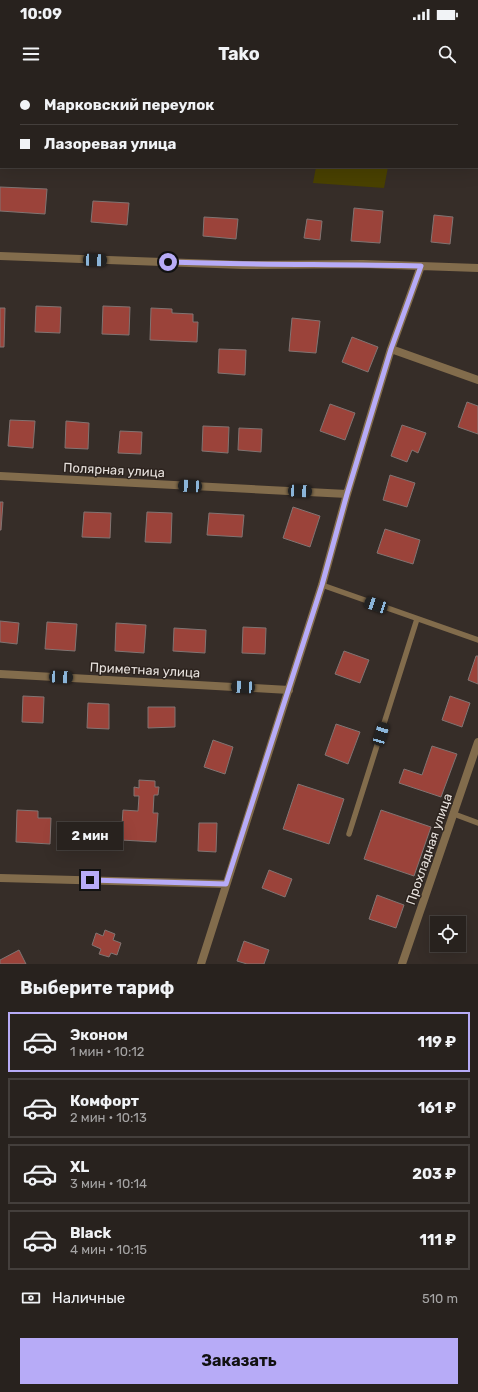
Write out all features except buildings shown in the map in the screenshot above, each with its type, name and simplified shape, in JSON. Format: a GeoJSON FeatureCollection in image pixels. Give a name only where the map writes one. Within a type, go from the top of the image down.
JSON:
{"type":"FeatureCollection","features":[{"type":"Feature","properties":{"kind":"street"},"geometry":{"type":"LineString","coordinates":[[0,256],[243,265],[363,264],[478,268]]}},
{"type":"Feature","properties":{"kind":"street"},"geometry":{"type":"LineString","coordinates":[[201,964],[322,585],[347,494],[391,349],[421,266]]}},
{"type":"Feature","properties":{"kind":"street"},"geometry":{"type":"LineString","coordinates":[[391,349],[478,380]]}},
{"type":"Feature","properties":{"kind":"street","name":"Полярная улица"},"geometry":{"type":"LineString","coordinates":[[0,476],[347,494]]}},
{"type":"Feature","properties":{"kind":"street","name":"Приметная улица"},"geometry":{"type":"LineString","coordinates":[[0,674],[289,690]]}},
{"type":"Feature","properties":{"kind":"street","name":"Прохладная улица"},"geometry":{"type":"LineString","coordinates":[[402,964],[478,742]]}},
{"type":"Feature","properties":{"kind":"street"},"geometry":{"type":"LineString","coordinates":[[0,878],[226,884]]}},
{"type":"Feature","properties":{"kind":"lane"},"geometry":{"type":"LineString","coordinates":[[322,585],[478,640]]}},
{"type":"Feature","properties":{"kind":"lane"},"geometry":{"type":"LineString","coordinates":[[349,834],[417,619]]}},
{"type":"Feature","properties":{"kind":"lane"},"geometry":{"type":"LineString","coordinates":[[454,814],[478,823]]}},
{"type":"Feature","properties":{"kind":"shaded area"},"geometry":{"type":"Polygon","coordinates":[[[316,168],[388,168],[384,188],[313,183],[316,168]]]}},
{"type":"Feature","properties":{"kind":"route"},"geometry":{"type":"LineString","coordinates":[[90,880],[226,884],[322,585],[347,494],[391,349],[421,266],[363,264],[243,265],[168,262]]}}]}
